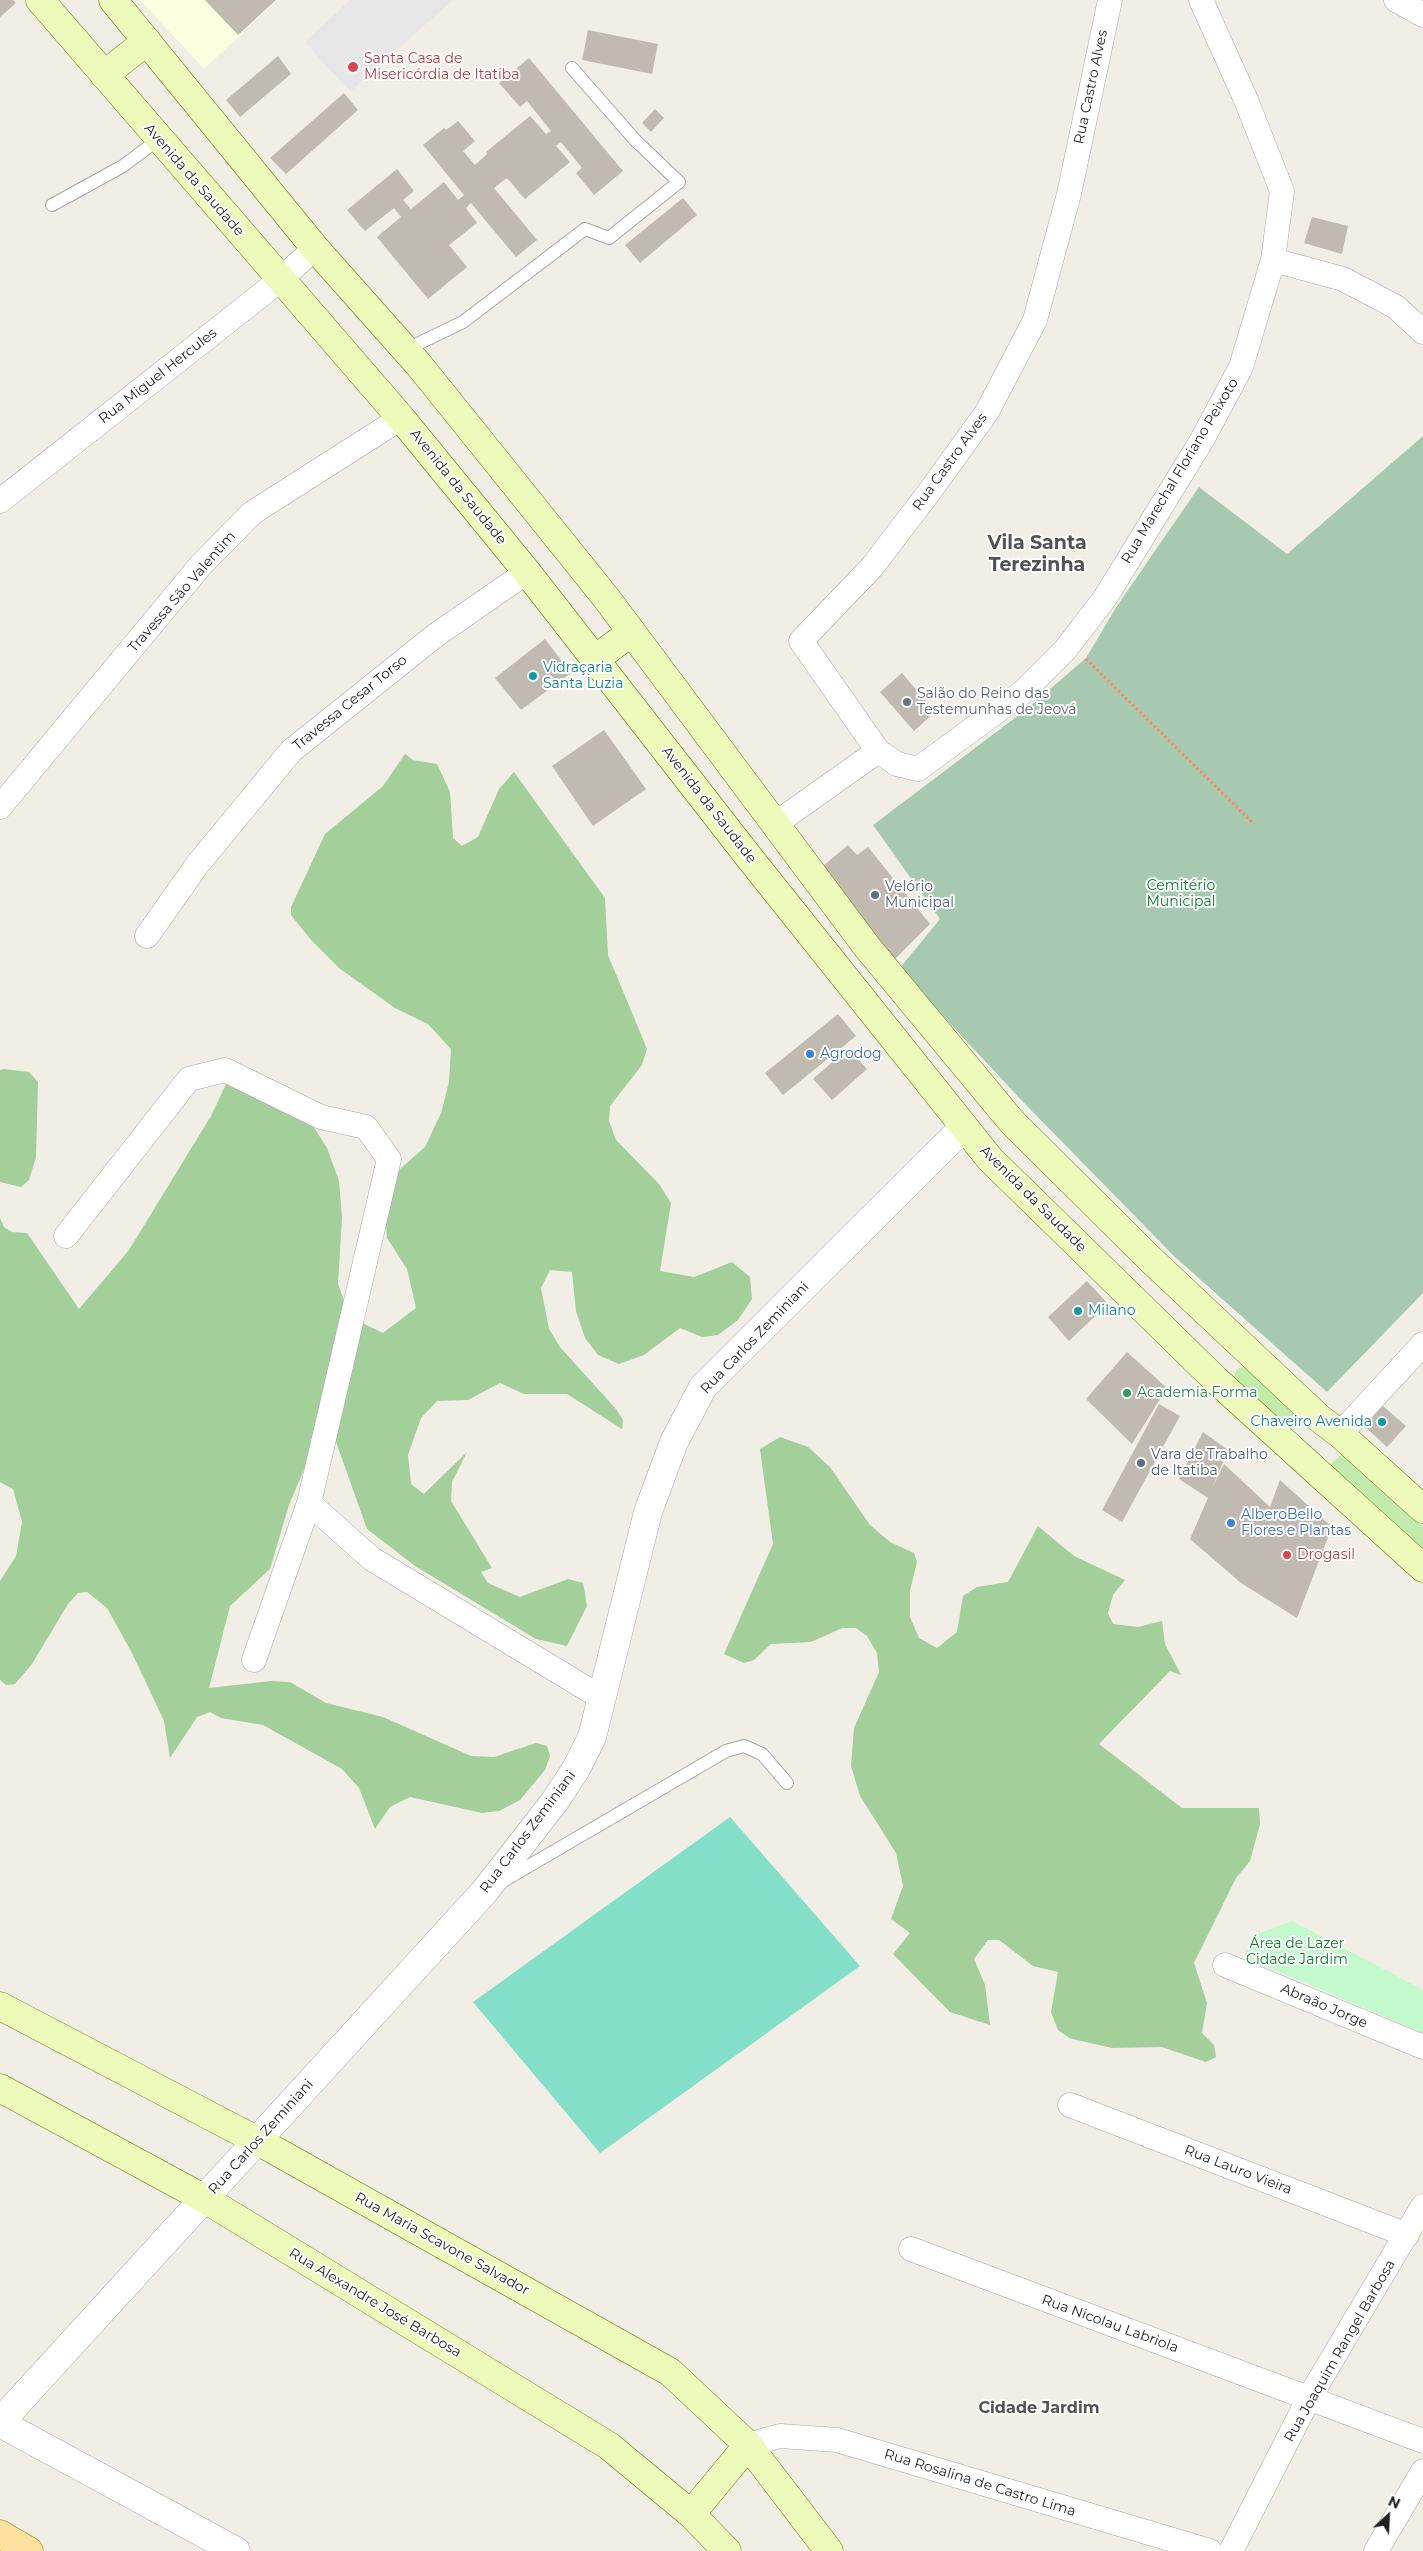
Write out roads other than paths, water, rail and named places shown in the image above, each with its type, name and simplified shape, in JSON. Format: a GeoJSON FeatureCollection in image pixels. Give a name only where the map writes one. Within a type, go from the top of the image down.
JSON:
{"type":"FeatureCollection","features":[{"type":"Feature","properties":{"kind":"main road","name":"Avenida da Saudade"},"geometry":{"type":"LineString","coordinates":[[40,0],[401,418],[527,572],[990,1159],[1216,1380],[1423,1568]]}},
{"type":"Feature","properties":{"kind":"main road"},"geometry":{"type":"LineString","coordinates":[[113,0],[316,248],[405,350],[632,632],[867,947],[1012,1122],[1192,1298],[1319,1418],[1340,1434],[1423,1508]]}},
{"type":"Feature","properties":{"kind":"main road"},"geometry":{"type":"LineString","coordinates":[[104,75],[147,41]]}},
{"type":"Feature","properties":{"kind":"main road"},"geometry":{"type":"LineString","coordinates":[[595,659],[632,632]]}},
{"type":"Feature","properties":{"kind":"main road"},"geometry":{"type":"LineString","coordinates":[[1159,1324],[1174,1321],[1184,1313],[1192,1298]]}},
{"type":"Feature","properties":{"kind":"main road"},"geometry":{"type":"LineString","coordinates":[[1216,1380],[1220,1366],[1230,1354],[1245,1348]]}},
{"type":"Feature","properties":{"kind":"main road"},"geometry":{"type":"LineString","coordinates":[[1292,1448],[1310,1449],[1325,1445],[1340,1434]]}},
{"type":"Feature","properties":{"kind":"main road","name":"Rua Maria Scavone Salvador"},"geometry":{"type":"LineString","coordinates":[[0,2006],[258,2141],[670,2372],[748,2445],[829,2551]]}},
{"type":"Feature","properties":{"kind":"main road","name":"Rua Alexandre José Barbosa"},"geometry":{"type":"LineString","coordinates":[[0,2088],[205,2198],[609,2446],[691,2514],[727,2551]]}},
{"type":"Feature","properties":{"kind":"main road"},"geometry":{"type":"LineString","coordinates":[[691,2514],[748,2445]]}},
{"type":"Feature","properties":{"kind":"main road"},"geometry":{"type":"LineString","coordinates":[[0,2534],[30,2551]]}},
{"type":"Feature","properties":{"kind":"street","name":"Rua Castro Alves"},"geometry":{"type":"LineString","coordinates":[[878,750],[801,640],[872,567],[930,491],[987,412],[1035,320],[1069,194],[1110,0]]}},
{"type":"Feature","properties":{"kind":"street","name":"Rua Marechal Floriano Peixoto"},"geometry":{"type":"LineString","coordinates":[[878,750],[897,764],[918,769],[1023,692],[1064,650],[1105,598],[1202,440],[1242,367],[1273,260],[1282,190],[1246,100],[1201,0]]}},
{"type":"Feature","properties":{"kind":"street"},"geometry":{"type":"LineString","coordinates":[[1396,0],[1423,15]]}},
{"type":"Feature","properties":{"kind":"street","name":"Rua Miguel Hercules"},"geometry":{"type":"LineString","coordinates":[[0,501],[280,280],[316,248]]}},
{"type":"Feature","properties":{"kind":"street"},"geometry":{"type":"LineString","coordinates":[[1273,260],[1343,279],[1396,307],[1423,332]]}},
{"type":"Feature","properties":{"kind":"street","name":"Travessa São Valentim"},"geometry":{"type":"LineString","coordinates":[[0,808],[200,566],[252,513],[401,418]]}},
{"type":"Feature","properties":{"kind":"street","name":"Travessa Cesar Torso"},"geometry":{"type":"LineString","coordinates":[[147,936],[197,865],[291,751],[436,635],[527,572]]}},
{"type":"Feature","properties":{"kind":"street"},"geometry":{"type":"LineString","coordinates":[[776,824],[878,750]]}},
{"type":"Feature","properties":{"kind":"street"},"geometry":{"type":"LineString","coordinates":[[66,1236],[188,1079],[226,1070],[321,1117],[366,1127],[389,1159],[309,1503],[254,1660]]}},
{"type":"Feature","properties":{"kind":"street","name":"Rua Carlos Zeminiani"},"geometry":{"type":"LineString","coordinates":[[0,2423],[485,1891],[555,1801],[576,1769],[592,1737],[648,1512],[674,1442],[702,1388],[964,1127]]}},
{"type":"Feature","properties":{"kind":"street"},"geometry":{"type":"LineString","coordinates":[[1340,1434],[1423,1344]]}},
{"type":"Feature","properties":{"kind":"street"},"geometry":{"type":"LineString","coordinates":[[309,1503],[372,1559],[602,1698]]}},
{"type":"Feature","properties":{"kind":"street","name":"Abraão Jorge"},"geometry":{"type":"LineString","coordinates":[[1226,1965],[1423,2047]]}},
{"type":"Feature","properties":{"kind":"street","name":"Rua Lauro Vieira"},"geometry":{"type":"LineString","coordinates":[[1070,2105],[1407,2235]]}},
{"type":"Feature","properties":{"kind":"street","name":"Rua Joaquim Rangel Barbosa"},"geometry":{"type":"LineString","coordinates":[[1232,2551],[1309,2398],[1423,2206]]}},
{"type":"Feature","properties":{"kind":"street","name":"Rua Nicolau Labriola"},"geometry":{"type":"LineString","coordinates":[[911,2249],[1423,2441]]}},
{"type":"Feature","properties":{"kind":"street"},"geometry":{"type":"LineString","coordinates":[[0,2423],[236,2551]]}},
{"type":"Feature","properties":{"kind":"street","name":"Rua Rosalina de Castro Lima"},"geometry":{"type":"LineString","coordinates":[[748,2445],[780,2436],[838,2440],[1210,2551]]}},
{"type":"Feature","properties":{"kind":"street"},"geometry":{"type":"LineString","coordinates":[[1376,2551],[1423,2471]]}},
{"type":"Feature","properties":{"kind":"lane"},"geometry":{"type":"LineString","coordinates":[[405,350],[463,322],[585,230],[609,238],[679,182],[635,140],[572,68]]}},
{"type":"Feature","properties":{"kind":"lane"},"geometry":{"type":"LineString","coordinates":[[52,205],[123,166],[159,139]]}},
{"type":"Feature","properties":{"kind":"lane"},"geometry":{"type":"LineString","coordinates":[[485,1891],[726,1751],[744,1746],[762,1754],[787,1783]]}},
{"type":"Feature","properties":{"kind":"place","name":"Santa Casa de Misericórdia de Itatiba"},"geometry":{"type":"Point","coordinates":[353,67]}},
{"type":"Feature","properties":{"kind":"place","name":"Vidraçaria Santa Luzia"},"geometry":{"type":"Point","coordinates":[533,676]}},
{"type":"Feature","properties":{"kind":"place","name":"Salão do Reino das Testemunhas de Jeová"},"geometry":{"type":"Point","coordinates":[907,702]}},
{"type":"Feature","properties":{"kind":"place","name":"Velório Municipal"},"geometry":{"type":"Point","coordinates":[875,895]}},
{"type":"Feature","properties":{"kind":"place","name":"Agrodog"},"geometry":{"type":"Point","coordinates":[810,1054]}},
{"type":"Feature","properties":{"kind":"place","name":"Milano"},"geometry":{"type":"Point","coordinates":[1078,1311]}},
{"type":"Feature","properties":{"kind":"place","name":"Academia Forma"},"geometry":{"type":"Point","coordinates":[1127,1393]}},
{"type":"Feature","properties":{"kind":"place","name":"Chaveiro Avenida"},"geometry":{"type":"Point","coordinates":[1382,1422]}},
{"type":"Feature","properties":{"kind":"place","name":"Vara de Trabalho de Itatiba"},"geometry":{"type":"Point","coordinates":[1141,1463]}},
{"type":"Feature","properties":{"kind":"place","name":"AlberoBello Flores e Plantas"},"geometry":{"type":"Point","coordinates":[1231,1523]}},
{"type":"Feature","properties":{"kind":"place","name":"Drogasil"},"geometry":{"type":"Point","coordinates":[1287,1555]}},
{"type":"Feature","properties":{"kind":"district","name":"Vila Santa Terezinha"},"geometry":{"type":"Point","coordinates":[1037,554]}},
{"type":"Feature","properties":{"kind":"district","name":"Cidade Jardim"},"geometry":{"type":"Point","coordinates":[1039,2408]}},
{"type":"Feature","properties":{"kind":"park label","name":"Cemitério Municipal"},"geometry":{"type":"Point","coordinates":[1181,894]}},
{"type":"Feature","properties":{"kind":"park label","name":"Área de Lazer Cidade Jardim"},"geometry":{"type":"Point","coordinates":[1297,1952]}}]}
